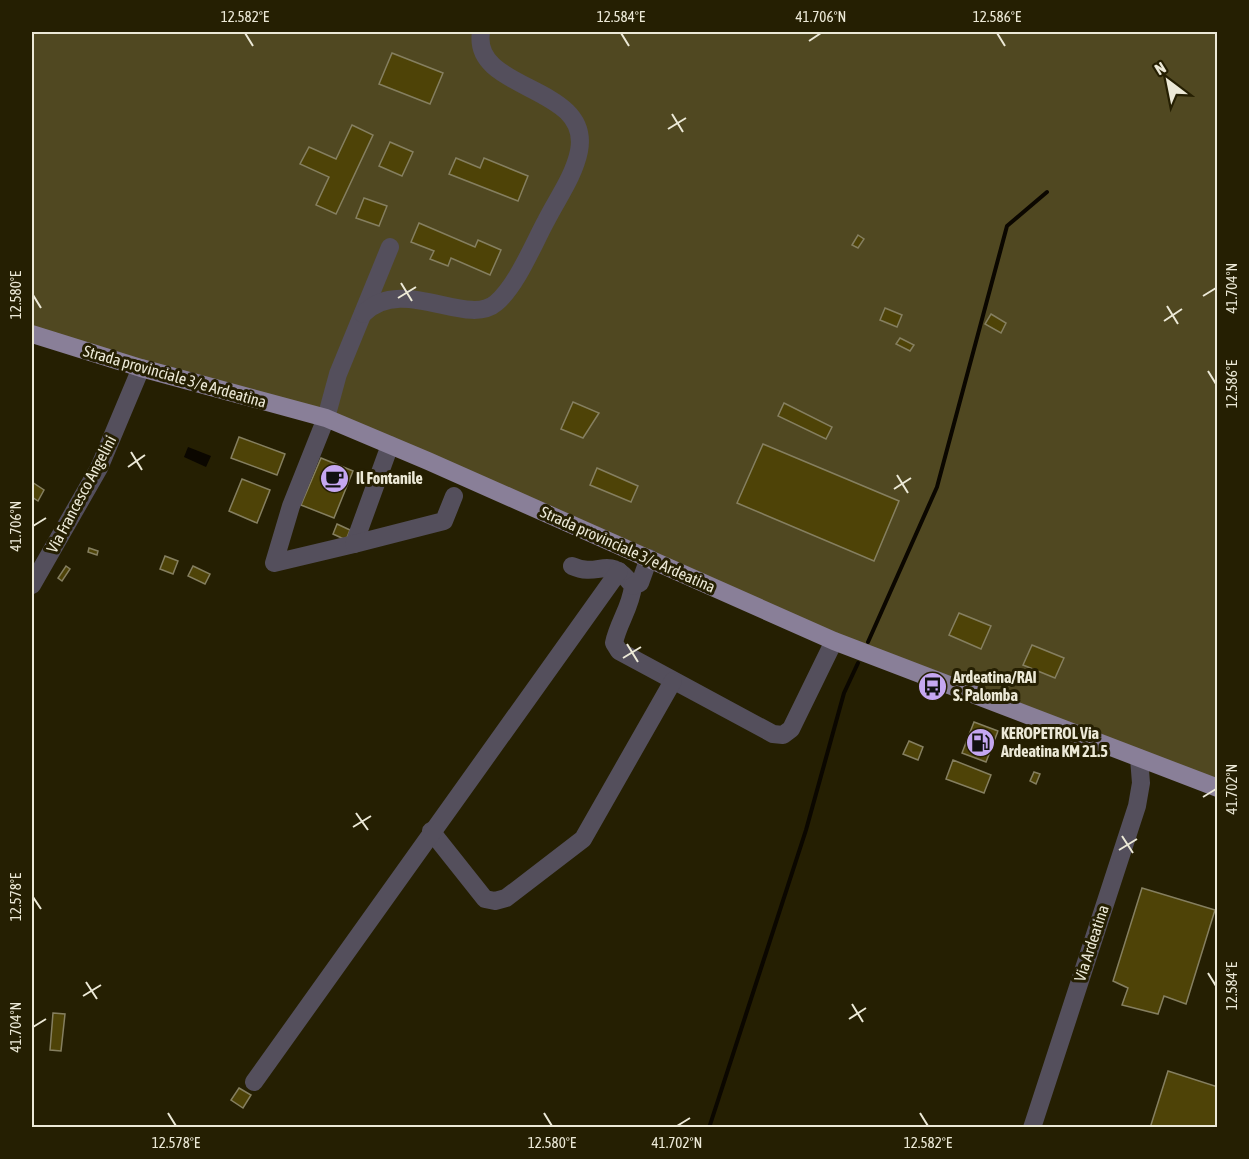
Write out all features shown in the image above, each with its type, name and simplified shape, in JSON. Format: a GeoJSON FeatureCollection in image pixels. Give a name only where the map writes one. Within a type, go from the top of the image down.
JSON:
{"type":"FeatureCollection","features":[{"type":"Feature","properties":{"kind":"main road","name":"Strada provinciale 3/e Ardeatina"},"geometry":{"type":"LineString","coordinates":[[32,334],[141,368],[326,418],[834,641],[1218,788]]}},
{"type":"Feature","properties":{"kind":"street"},"geometry":{"type":"LineString","coordinates":[[363,314],[377,302],[388,299],[418,300],[479,310],[491,307],[501,298],[522,265],[574,168],[580,142],[573,120],[557,104],[489,62],[481,49],[481,32]]}},
{"type":"Feature","properties":{"kind":"street"},"geometry":{"type":"LineString","coordinates":[[390,247],[338,374],[326,418],[291,506],[274,561],[276,564],[444,521],[454,496]]}},
{"type":"Feature","properties":{"kind":"street","name":"Via Francesco Angelini"},"geometry":{"type":"LineString","coordinates":[[32,585],[99,468],[141,368]]}},
{"type":"Feature","properties":{"kind":"street"},"geometry":{"type":"LineString","coordinates":[[354,544],[390,445]]}},
{"type":"Feature","properties":{"kind":"street"},"geometry":{"type":"LineString","coordinates":[[633,586],[640,583],[649,558]]}},
{"type":"Feature","properties":{"kind":"street"},"geometry":{"type":"LineString","coordinates":[[572,566],[589,571],[611,566],[620,571],[633,586],[631,601],[616,633],[614,643],[619,651],[773,734],[783,735],[791,729],[834,641]]}},
{"type":"Feature","properties":{"kind":"street"},"geometry":{"type":"LineString","coordinates":[[254,1082],[431,831],[620,571]]}},
{"type":"Feature","properties":{"kind":"street"},"geometry":{"type":"LineString","coordinates":[[431,831],[485,899],[495,901],[506,898],[584,839],[673,681]]}},
{"type":"Feature","properties":{"kind":"street","name":"Via Ardeatina"},"geometry":{"type":"LineString","coordinates":[[1032,1128],[1137,806],[1141,783],[1139,758]]}},
{"type":"Feature","properties":{"kind":"shaded area"},"geometry":{"type":"Polygon","coordinates":[[[32,32],[1217,32],[1217,787],[835,641],[390,445],[32,334],[32,32]]]}},
{"type":"Feature","properties":{"kind":"shaded area"},"geometry":{"type":"Polygon","coordinates":[[[188,447],[211,456],[206,467],[184,457],[188,447]]]}},
{"type":"Feature","properties":{"kind":"building"},"geometry":{"type":"Polygon","coordinates":[[[392,53],[443,73],[430,104],[379,84],[392,53]]]}},
{"type":"Feature","properties":{"kind":"building"},"geometry":{"type":"Polygon","coordinates":[[[352,125],[373,135],[336,214],[316,205],[329,177],[300,164],[309,147],[336,159],[352,125]]]}},
{"type":"Feature","properties":{"kind":"building"},"geometry":{"type":"Polygon","coordinates":[[[390,142],[413,152],[402,176],[379,166],[390,142]]]}},
{"type":"Feature","properties":{"kind":"building"},"geometry":{"type":"Polygon","coordinates":[[[456,158],[480,168],[484,158],[528,176],[518,201],[449,174],[456,158]]]}},
{"type":"Feature","properties":{"kind":"building"},"geometry":{"type":"Polygon","coordinates":[[[364,198],[387,206],[379,226],[356,218],[364,198]]]}},
{"type":"Feature","properties":{"kind":"building"},"geometry":{"type":"Polygon","coordinates":[[[419,223],[475,247],[478,240],[501,250],[490,275],[451,258],[448,266],[430,259],[434,251],[411,242],[419,223]]]}},
{"type":"Feature","properties":{"kind":"building"},"geometry":{"type":"Polygon","coordinates":[[[858,235],[864,239],[858,248],[852,245],[858,235]]]}},
{"type":"Feature","properties":{"kind":"building"},"geometry":{"type":"Polygon","coordinates":[[[885,308],[902,315],[897,327],[880,320],[885,308]]]}},
{"type":"Feature","properties":{"kind":"building"},"geometry":{"type":"Polygon","coordinates":[[[991,314],[1006,323],[1001,333],[985,324],[991,314]]]}},
{"type":"Feature","properties":{"kind":"building"},"geometry":{"type":"Polygon","coordinates":[[[900,338],[914,345],[910,351],[896,344],[900,338]]]}},
{"type":"Feature","properties":{"kind":"building"},"geometry":{"type":"Polygon","coordinates":[[[573,402],[599,413],[583,438],[561,429],[573,402]]]}},
{"type":"Feature","properties":{"kind":"building"},"geometry":{"type":"Polygon","coordinates":[[[784,403],[832,427],[826,439],[778,416],[784,403]]]}},
{"type":"Feature","properties":{"kind":"building"},"geometry":{"type":"Polygon","coordinates":[[[239,437],[285,454],[277,475],[231,458],[239,437]]]}},
{"type":"Feature","properties":{"kind":"building"},"geometry":{"type":"Polygon","coordinates":[[[763,444],[899,501],[874,561],[737,503],[763,444]]]}},
{"type":"Feature","properties":{"kind":"building"},"geometry":{"type":"Polygon","coordinates":[[[321,458],[353,471],[334,518],[301,505],[321,458]]]}},
{"type":"Feature","properties":{"kind":"building"},"geometry":{"type":"Polygon","coordinates":[[[597,468],[638,486],[631,502],[590,485],[597,468]]]}},
{"type":"Feature","properties":{"kind":"building"},"geometry":{"type":"Polygon","coordinates":[[[242,479],[270,490],[257,523],[229,511],[242,479]]]}},
{"type":"Feature","properties":{"kind":"building"},"geometry":{"type":"Polygon","coordinates":[[[32,482],[44,490],[38,501],[32,497],[32,482]]]}},
{"type":"Feature","properties":{"kind":"building"},"geometry":{"type":"Polygon","coordinates":[[[337,524],[350,530],[346,540],[333,534],[337,524]]]}},
{"type":"Feature","properties":{"kind":"building"},"geometry":{"type":"Polygon","coordinates":[[[89,548],[98,551],[97,555],[88,552],[89,548]]]}},
{"type":"Feature","properties":{"kind":"building"},"geometry":{"type":"Polygon","coordinates":[[[165,556],[178,561],[173,574],[160,569],[165,556]]]}},
{"type":"Feature","properties":{"kind":"building"},"geometry":{"type":"Polygon","coordinates":[[[66,566],[70,569],[62,581],[58,578],[66,566]]]}},
{"type":"Feature","properties":{"kind":"building"},"geometry":{"type":"Polygon","coordinates":[[[193,566],[210,574],[205,584],[188,576],[193,566]]]}},
{"type":"Feature","properties":{"kind":"building"},"geometry":{"type":"Polygon","coordinates":[[[959,613],[991,626],[981,649],[949,635],[959,613]]]}},
{"type":"Feature","properties":{"kind":"building"},"geometry":{"type":"Polygon","coordinates":[[[1032,645],[1064,658],[1055,678],[1023,665],[1032,645]]]}},
{"type":"Feature","properties":{"kind":"building","name":"KEROPETROL Via Ardeatina KM 21.5"},"geometry":{"type":"Polygon","coordinates":[[[974,722],[998,731],[986,762],[962,753],[974,722]]]}},
{"type":"Feature","properties":{"kind":"building"},"geometry":{"type":"Polygon","coordinates":[[[909,741],[923,747],[918,760],[903,754],[909,741]]]}},
{"type":"Feature","properties":{"kind":"building"},"geometry":{"type":"Polygon","coordinates":[[[953,760],[991,775],[984,793],[946,779],[953,760]]]}},
{"type":"Feature","properties":{"kind":"building"},"geometry":{"type":"Polygon","coordinates":[[[1034,772],[1040,774],[1036,784],[1030,781],[1034,772]]]}},
{"type":"Feature","properties":{"kind":"building"},"geometry":{"type":"Polygon","coordinates":[[[1142,888],[1215,910],[1186,1004],[1164,996],[1158,1014],[1122,1005],[1128,988],[1113,981],[1142,888]]]}},
{"type":"Feature","properties":{"kind":"building"},"geometry":{"type":"Polygon","coordinates":[[[53,1013],[65,1014],[61,1051],[50,1050],[53,1013]]]}},
{"type":"Feature","properties":{"kind":"building"},"geometry":{"type":"Polygon","coordinates":[[[1168,1071],[1218,1087],[1218,1128],[1150,1128],[1168,1071]]]}},
{"type":"Feature","properties":{"kind":"building"},"geometry":{"type":"Polygon","coordinates":[[[239,1088],[251,1095],[243,1108],[231,1100],[239,1088]]]}},
{"type":"Feature","properties":{"kind":"waterway"},"geometry":{"type":"LineString","coordinates":[[868,642],[937,487],[1007,226],[1047,192]]}},
{"type":"Feature","properties":{"kind":"waterway"},"geometry":{"type":"LineString","coordinates":[[709,1128],[806,830],[844,693],[858,663]]}},
{"type":"Feature","properties":{"kind":"place","name":"Il Fontanile"},"geometry":{"type":"Point","coordinates":[335,478]}},
{"type":"Feature","properties":{"kind":"place","name":"Ardeatina/RAI S. Palomba"},"geometry":{"type":"Point","coordinates":[932,686]}},
{"type":"Feature","properties":{"kind":"place","name":"KEROPETROL Via Ardeatina KM 21.5"},"geometry":{"type":"Point","coordinates":[980,742]}}]}
